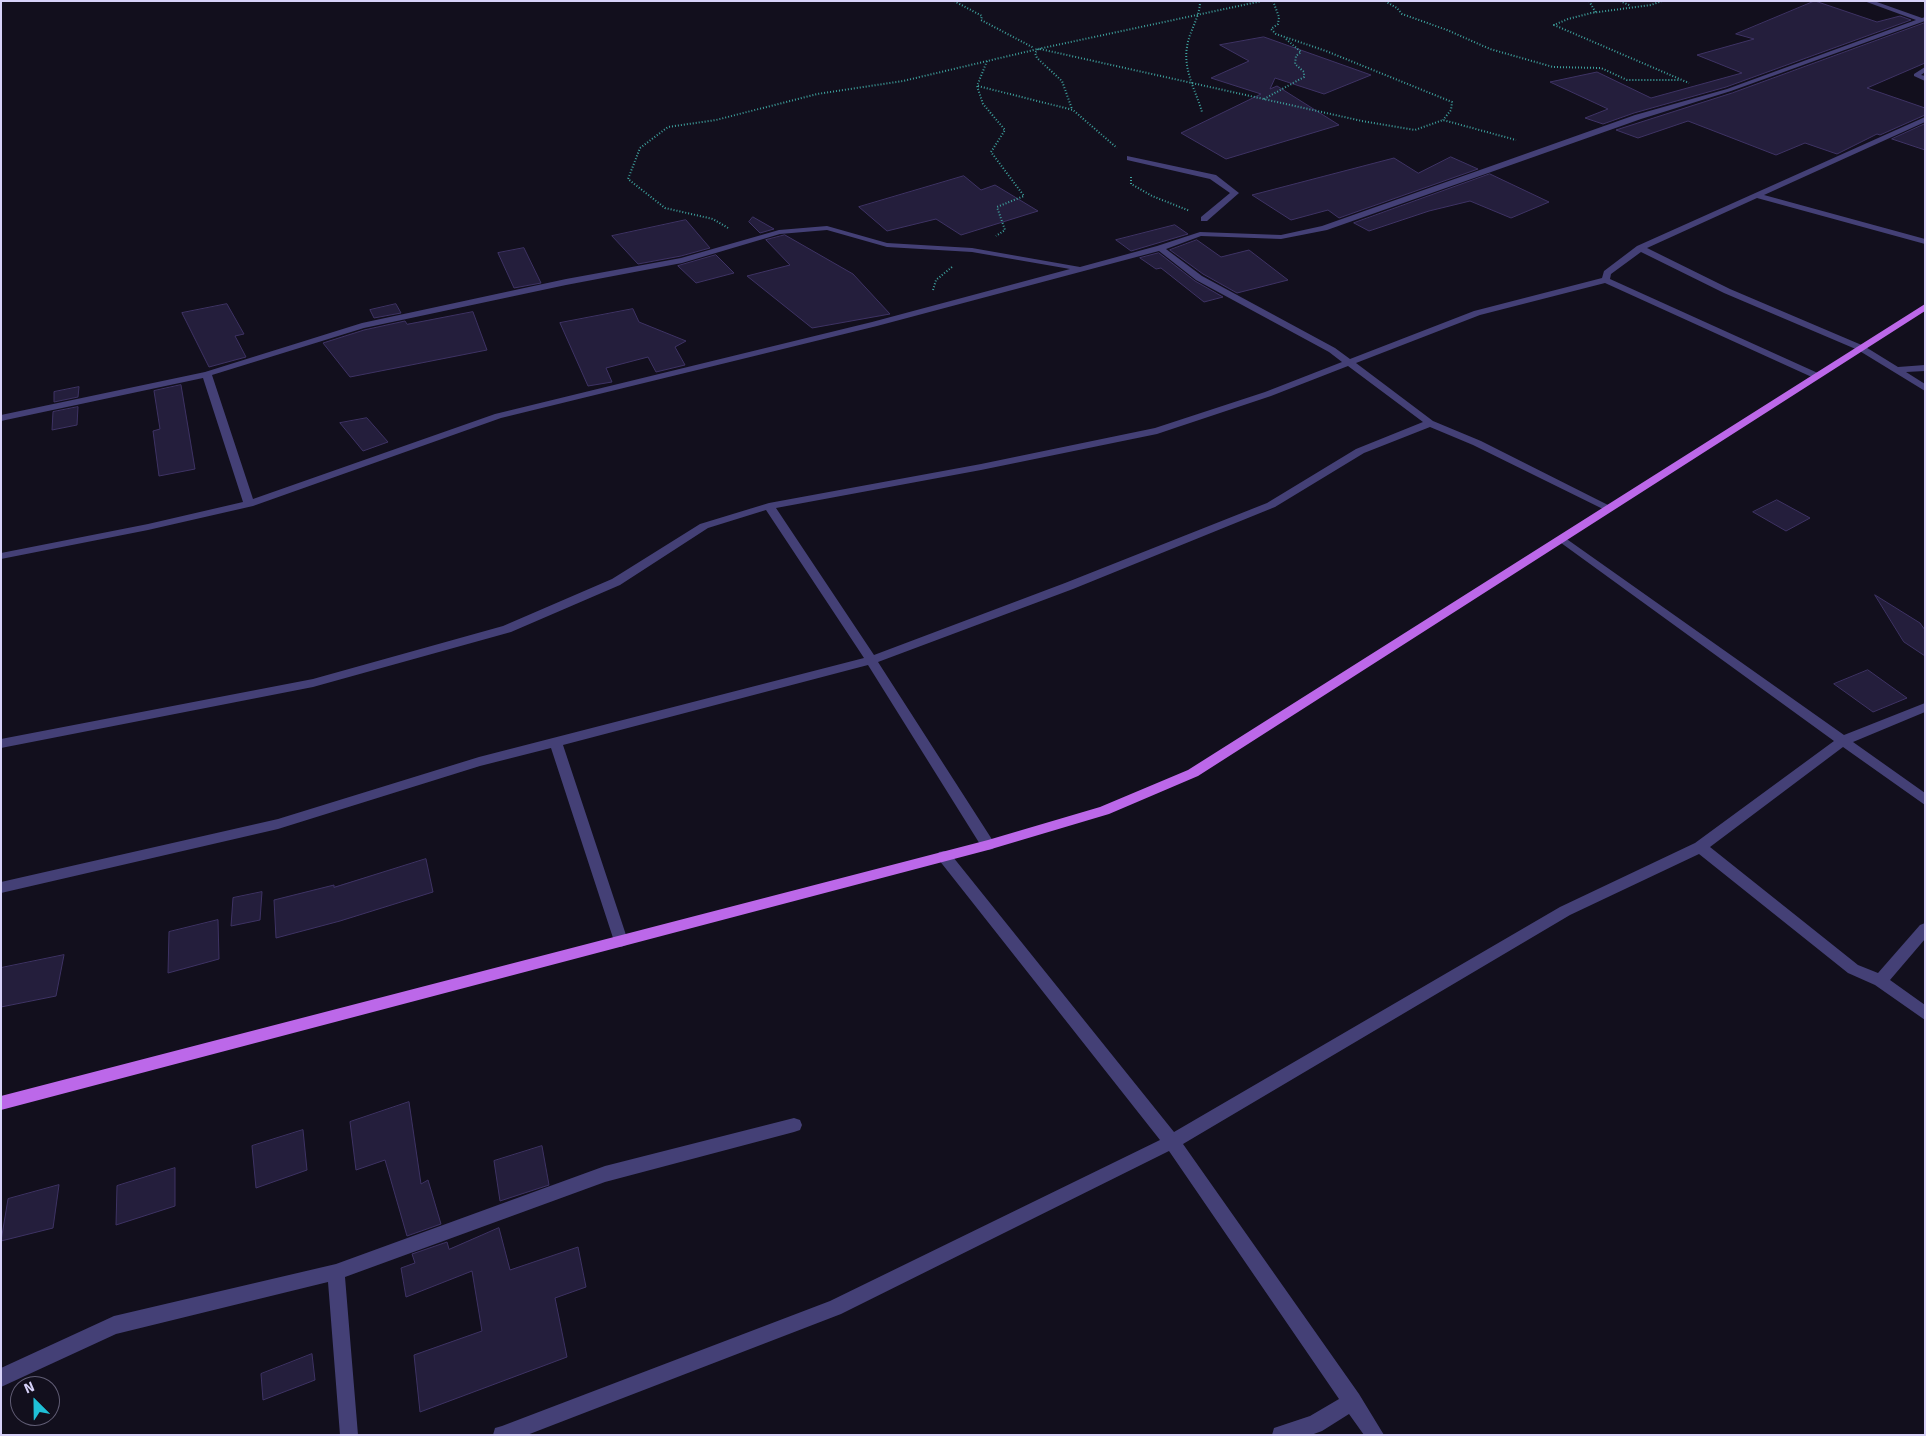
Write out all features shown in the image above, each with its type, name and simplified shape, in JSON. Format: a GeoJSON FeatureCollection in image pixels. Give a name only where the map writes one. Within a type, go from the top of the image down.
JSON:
{"type":"FeatureCollection","features":[{"type":"Feature","properties":{"kind":"main road"},"geometry":{"type":"LineString","coordinates":[[1,1103],[988,845],[1104,811],[1193,773],[1925,307]]}},
{"type":"Feature","properties":{"kind":"street"},"geometry":{"type":"LineString","coordinates":[[1867,1],[1923,20]]}},
{"type":"Feature","properties":{"kind":"street"},"geometry":{"type":"LineString","coordinates":[[1,556],[148,527],[249,504],[498,416],[924,311],[1160,248],[1200,234],[1281,237],[1324,228],[1638,117],[1716,93],[1923,20]]}},
{"type":"Feature","properties":{"kind":"street"},"geometry":{"type":"LineString","coordinates":[[1925,69],[1916,75],[1925,79]]}},
{"type":"Feature","properties":{"kind":"street"},"geometry":{"type":"LineString","coordinates":[[1606,280],[1607,273],[1640,248],[1925,119]]}},
{"type":"Feature","properties":{"kind":"street"},"geometry":{"type":"LineString","coordinates":[[1130,158],[1213,177],[1235,193],[1204,219]]}},
{"type":"Feature","properties":{"kind":"street"},"geometry":{"type":"LineString","coordinates":[[1755,195],[1925,242]]}},
{"type":"Feature","properties":{"kind":"street"},"geometry":{"type":"LineString","coordinates":[[1,418],[206,374],[362,326],[566,282],[682,260],[779,232],[828,228],[887,245],[972,250],[1080,269]]}},
{"type":"Feature","properties":{"kind":"street"},"geometry":{"type":"LineString","coordinates":[[1160,248],[1199,278],[1332,350],[1430,423],[1477,443],[1609,508]]}},
{"type":"Feature","properties":{"kind":"street"},"geometry":{"type":"LineString","coordinates":[[1640,248],[1727,291],[1861,348],[1925,388]]}},
{"type":"Feature","properties":{"kind":"street"},"geometry":{"type":"LineString","coordinates":[[1,744],[312,683],[507,629],[616,582],[704,526],[769,506],[981,467],[1157,431],[1268,394],[1477,313],[1606,280],[1817,376]]}},
{"type":"Feature","properties":{"kind":"street"},"geometry":{"type":"LineString","coordinates":[[1895,370],[1925,368]]}},
{"type":"Feature","properties":{"kind":"street"},"geometry":{"type":"LineString","coordinates":[[206,374],[249,504]]}},
{"type":"Feature","properties":{"kind":"street"},"geometry":{"type":"LineString","coordinates":[[1,888],[278,824],[479,762],[871,660],[1069,586],[1271,505],[1360,451],[1430,423]]}},
{"type":"Feature","properties":{"kind":"street"},"geometry":{"type":"LineString","coordinates":[[769,506],[871,660],[988,845]]}},
{"type":"Feature","properties":{"kind":"street"},"geometry":{"type":"LineString","coordinates":[[1560,538],[1925,800]]}},
{"type":"Feature","properties":{"kind":"street"},"geometry":{"type":"LineString","coordinates":[[502,1435],[835,1308],[1172,1142],[1565,911],[1700,848],[1843,742],[1925,707]]}},
{"type":"Feature","properties":{"kind":"street"},"geometry":{"type":"LineString","coordinates":[[556,743],[621,941]]}},
{"type":"Feature","properties":{"kind":"street"},"geometry":{"type":"LineString","coordinates":[[1700,848],[1853,969],[1880,982],[1925,1014]]}},
{"type":"Feature","properties":{"kind":"street"},"geometry":{"type":"LineString","coordinates":[[944,856],[1172,1142],[1375,1435]]}},
{"type":"Feature","properties":{"kind":"street"},"geometry":{"type":"LineString","coordinates":[[1880,982],[1925,929]]}},
{"type":"Feature","properties":{"kind":"street"},"geometry":{"type":"LineString","coordinates":[[1,1378],[114,1325],[336,1272],[605,1174],[794,1125]]}},
{"type":"Feature","properties":{"kind":"street"},"geometry":{"type":"LineString","coordinates":[[336,1272],[349,1435]]}},
{"type":"Feature","properties":{"kind":"street"},"geometry":{"type":"LineString","coordinates":[[1281,1435],[1315,1424],[1352,1401]]}},
{"type":"Feature","properties":{"kind":"path"},"geometry":{"type":"LineString","coordinates":[[954,1],[982,16],[985,24],[1013,37],[1028,48],[1362,122],[1415,130],[1443,120],[1451,110],[1452,102],[1434,92],[1374,71],[1340,56],[1282,36],[1271,30],[1278,24],[1279,17],[1273,1]]}},
{"type":"Feature","properties":{"kind":"path"},"geometry":{"type":"LineString","coordinates":[[1200,1],[1198,16],[1193,25],[1186,51],[1192,90],[1200,102],[1202,112]]}},
{"type":"Feature","properties":{"kind":"path"},"geometry":{"type":"LineString","coordinates":[[750,240],[713,219],[665,208],[628,179],[640,148],[668,127],[716,120],[817,94],[903,81],[1038,49],[1262,1]]}},
{"type":"Feature","properties":{"kind":"path"},"geometry":{"type":"LineString","coordinates":[[1385,1],[1397,8],[1402,14],[1447,30],[1490,49],[1553,67],[1601,68],[1627,80],[1679,80]]}},
{"type":"Feature","properties":{"kind":"path"},"geometry":{"type":"LineString","coordinates":[[1588,1],[1596,13]]}},
{"type":"Feature","properties":{"kind":"path"},"geometry":{"type":"LineString","coordinates":[[1620,1],[1632,6]]}},
{"type":"Feature","properties":{"kind":"path"},"geometry":{"type":"LineString","coordinates":[[1662,1],[1596,13],[1565,20],[1554,25],[1650,69],[1716,93]]}},
{"type":"Feature","properties":{"kind":"path"},"geometry":{"type":"LineString","coordinates":[[1264,99],[1304,77],[1304,72],[1295,64],[1296,56],[1300,52],[1282,36]]}},
{"type":"Feature","properties":{"kind":"path"},"geometry":{"type":"LineString","coordinates":[[1038,49],[1035,53],[1037,58],[1062,81],[1063,88],[1073,110]]}},
{"type":"Feature","properties":{"kind":"path"},"geometry":{"type":"LineString","coordinates":[[924,311],[936,280],[972,250],[1005,230],[997,207],[1024,196],[991,152],[1004,130],[983,104],[978,86],[987,61]]}},
{"type":"Feature","properties":{"kind":"path"},"geometry":{"type":"LineString","coordinates":[[978,86],[1073,110],[1130,158],[1131,184],[1152,196],[1179,206],[1204,219]]}},
{"type":"Feature","properties":{"kind":"path"},"geometry":{"type":"LineString","coordinates":[[1443,120],[1547,150]]}},
{"type":"Feature","properties":{"kind":"building"},"geometry":{"type":"Polygon","coordinates":[[[1815,1],[1877,22],[1900,16],[1911,20],[1726,87],[1634,113],[1603,124],[1585,118],[1608,109],[1550,82],[1597,72],[1651,98],[1742,73],[1697,55],[1754,39],[1736,34],[1815,1]]]}},
{"type":"Feature","properties":{"kind":"building"},"geometry":{"type":"Polygon","coordinates":[[[1925,23],[1925,63],[1867,88],[1925,108],[1925,115],[1880,135],[1877,134],[1837,154],[1805,143],[1776,155],[1688,121],[1638,138],[1616,130],[1732,93],[1925,23]]]}},
{"type":"Feature","properties":{"kind":"building"},"geometry":{"type":"Polygon","coordinates":[[[1264,37],[1371,75],[1324,94],[1275,78],[1270,89],[1277,86],[1339,125],[1226,159],[1181,133],[1261,94],[1211,78],[1249,61],[1220,45],[1264,37]]]}},
{"type":"Feature","properties":{"kind":"building"},"geometry":{"type":"Polygon","coordinates":[[[1925,124],[1925,150],[1892,139],[1925,124]]]}},
{"type":"Feature","properties":{"kind":"building"},"geometry":{"type":"Polygon","coordinates":[[[1451,157],[1478,169],[1339,218],[1328,210],[1291,220],[1252,195],[1394,158],[1418,173],[1451,157]]]}},
{"type":"Feature","properties":{"kind":"building"},"geometry":{"type":"Polygon","coordinates":[[[1490,174],[1549,202],[1511,218],[1470,201],[1429,211],[1369,231],[1354,223],[1490,174]]]}},
{"type":"Feature","properties":{"kind":"building"},"geometry":{"type":"Polygon","coordinates":[[[964,176],[981,190],[995,185],[1038,211],[961,235],[936,219],[887,231],[859,207],[964,176]]]}},
{"type":"Feature","properties":{"kind":"building"},"geometry":{"type":"Polygon","coordinates":[[[753,217],[774,229],[760,233],[749,222],[753,217]]]}},
{"type":"Feature","properties":{"kind":"building"},"geometry":{"type":"Polygon","coordinates":[[[686,220],[710,248],[681,256],[638,264],[612,236],[686,220]]]}},
{"type":"Feature","properties":{"kind":"building"},"geometry":{"type":"Polygon","coordinates":[[[1175,225],[1188,234],[1131,251],[1116,240],[1175,225]]]}},
{"type":"Feature","properties":{"kind":"building"},"geometry":{"type":"Polygon","coordinates":[[[785,235],[853,274],[890,314],[812,328],[747,276],[790,265],[766,240],[785,235]]]}},
{"type":"Feature","properties":{"kind":"building"},"geometry":{"type":"Polygon","coordinates":[[[1197,240],[1221,257],[1249,250],[1288,280],[1237,293],[1203,274],[1170,250],[1197,240]]]}},
{"type":"Feature","properties":{"kind":"building"},"geometry":{"type":"Polygon","coordinates":[[[524,248],[541,283],[514,288],[498,253],[524,248]]]}},
{"type":"Feature","properties":{"kind":"building"},"geometry":{"type":"Polygon","coordinates":[[[1159,253],[1195,281],[1223,297],[1204,302],[1161,268],[1156,269],[1140,258],[1159,253]]]}},
{"type":"Feature","properties":{"kind":"building"},"geometry":{"type":"Polygon","coordinates":[[[716,255],[734,273],[696,283],[678,266],[716,255]]]}},
{"type":"Feature","properties":{"kind":"building"},"geometry":{"type":"Polygon","coordinates":[[[227,304],[244,334],[235,336],[246,357],[209,367],[182,313],[227,304]]]}},
{"type":"Feature","properties":{"kind":"building"},"geometry":{"type":"Polygon","coordinates":[[[396,304],[401,313],[374,318],[370,310],[396,304]]]}},
{"type":"Feature","properties":{"kind":"building"},"geometry":{"type":"Polygon","coordinates":[[[633,309],[639,322],[686,341],[675,347],[685,365],[656,372],[648,357],[606,368],[612,382],[588,386],[560,323],[633,309]]]}},
{"type":"Feature","properties":{"kind":"building"},"geometry":{"type":"Polygon","coordinates":[[[473,312],[487,350],[350,377],[323,343],[364,330],[405,321],[407,324],[473,312]]]}},
{"type":"Feature","properties":{"kind":"building"},"geometry":{"type":"Polygon","coordinates":[[[181,385],[195,469],[159,476],[153,431],[160,429],[154,391],[181,385]]]}},
{"type":"Feature","properties":{"kind":"building"},"geometry":{"type":"Polygon","coordinates":[[[79,387],[78,397],[54,402],[54,392],[79,387]]]}},
{"type":"Feature","properties":{"kind":"building"},"geometry":{"type":"Polygon","coordinates":[[[78,407],[77,425],[52,430],[53,412],[78,407]]]}},
{"type":"Feature","properties":{"kind":"building"},"geometry":{"type":"Polygon","coordinates":[[[367,418],[388,442],[363,451],[340,423],[367,418]]]}},
{"type":"Feature","properties":{"kind":"building"},"geometry":{"type":"Polygon","coordinates":[[[1777,500],[1810,518],[1786,531],[1753,512],[1777,500]]]}},
{"type":"Feature","properties":{"kind":"building"},"geometry":{"type":"Polygon","coordinates":[[[1875,595],[1920,623],[1925,630],[1925,656],[1904,642],[1875,595]]]}},
{"type":"Feature","properties":{"kind":"building"},"geometry":{"type":"Polygon","coordinates":[[[1868,670],[1907,698],[1873,712],[1834,684],[1868,670]]]}},
{"type":"Feature","properties":{"kind":"building"},"geometry":{"type":"Polygon","coordinates":[[[426,859],[433,892],[340,921],[276,938],[274,900],[334,885],[334,887],[426,859]]]}},
{"type":"Feature","properties":{"kind":"building"},"geometry":{"type":"Polygon","coordinates":[[[262,892],[260,920],[231,926],[233,898],[262,892]]]}},
{"type":"Feature","properties":{"kind":"building"},"geometry":{"type":"Polygon","coordinates":[[[218,920],[219,959],[168,973],[169,932],[218,920]]]}},
{"type":"Feature","properties":{"kind":"building"},"geometry":{"type":"Polygon","coordinates":[[[64,955],[56,996],[1,1007],[1,968],[64,955]]]}},
{"type":"Feature","properties":{"kind":"building"},"geometry":{"type":"Polygon","coordinates":[[[409,1102],[421,1184],[428,1180],[441,1224],[407,1236],[385,1160],[356,1170],[350,1122],[409,1102]]]}},
{"type":"Feature","properties":{"kind":"building"},"geometry":{"type":"Polygon","coordinates":[[[303,1130],[307,1170],[256,1188],[252,1146],[303,1130]]]}},
{"type":"Feature","properties":{"kind":"building"},"geometry":{"type":"Polygon","coordinates":[[[542,1146],[549,1185],[500,1201],[494,1161],[542,1146]]]}},
{"type":"Feature","properties":{"kind":"building"},"geometry":{"type":"Polygon","coordinates":[[[175,1168],[175,1206],[116,1225],[117,1186],[175,1168]]]}},
{"type":"Feature","properties":{"kind":"building"},"geometry":{"type":"Polygon","coordinates":[[[59,1185],[53,1228],[1,1241],[8,1199],[59,1185]]]}},
{"type":"Feature","properties":{"kind":"building"},"geometry":{"type":"Polygon","coordinates":[[[499,1228],[510,1270],[578,1247],[586,1287],[555,1298],[567,1357],[420,1412],[414,1355],[482,1331],[472,1271],[406,1297],[401,1268],[415,1263],[412,1254],[447,1242],[449,1249],[499,1228]]]}},
{"type":"Feature","properties":{"kind":"building"},"geometry":{"type":"Polygon","coordinates":[[[312,1354],[315,1380],[263,1400],[261,1374],[312,1354]]]}}]}
